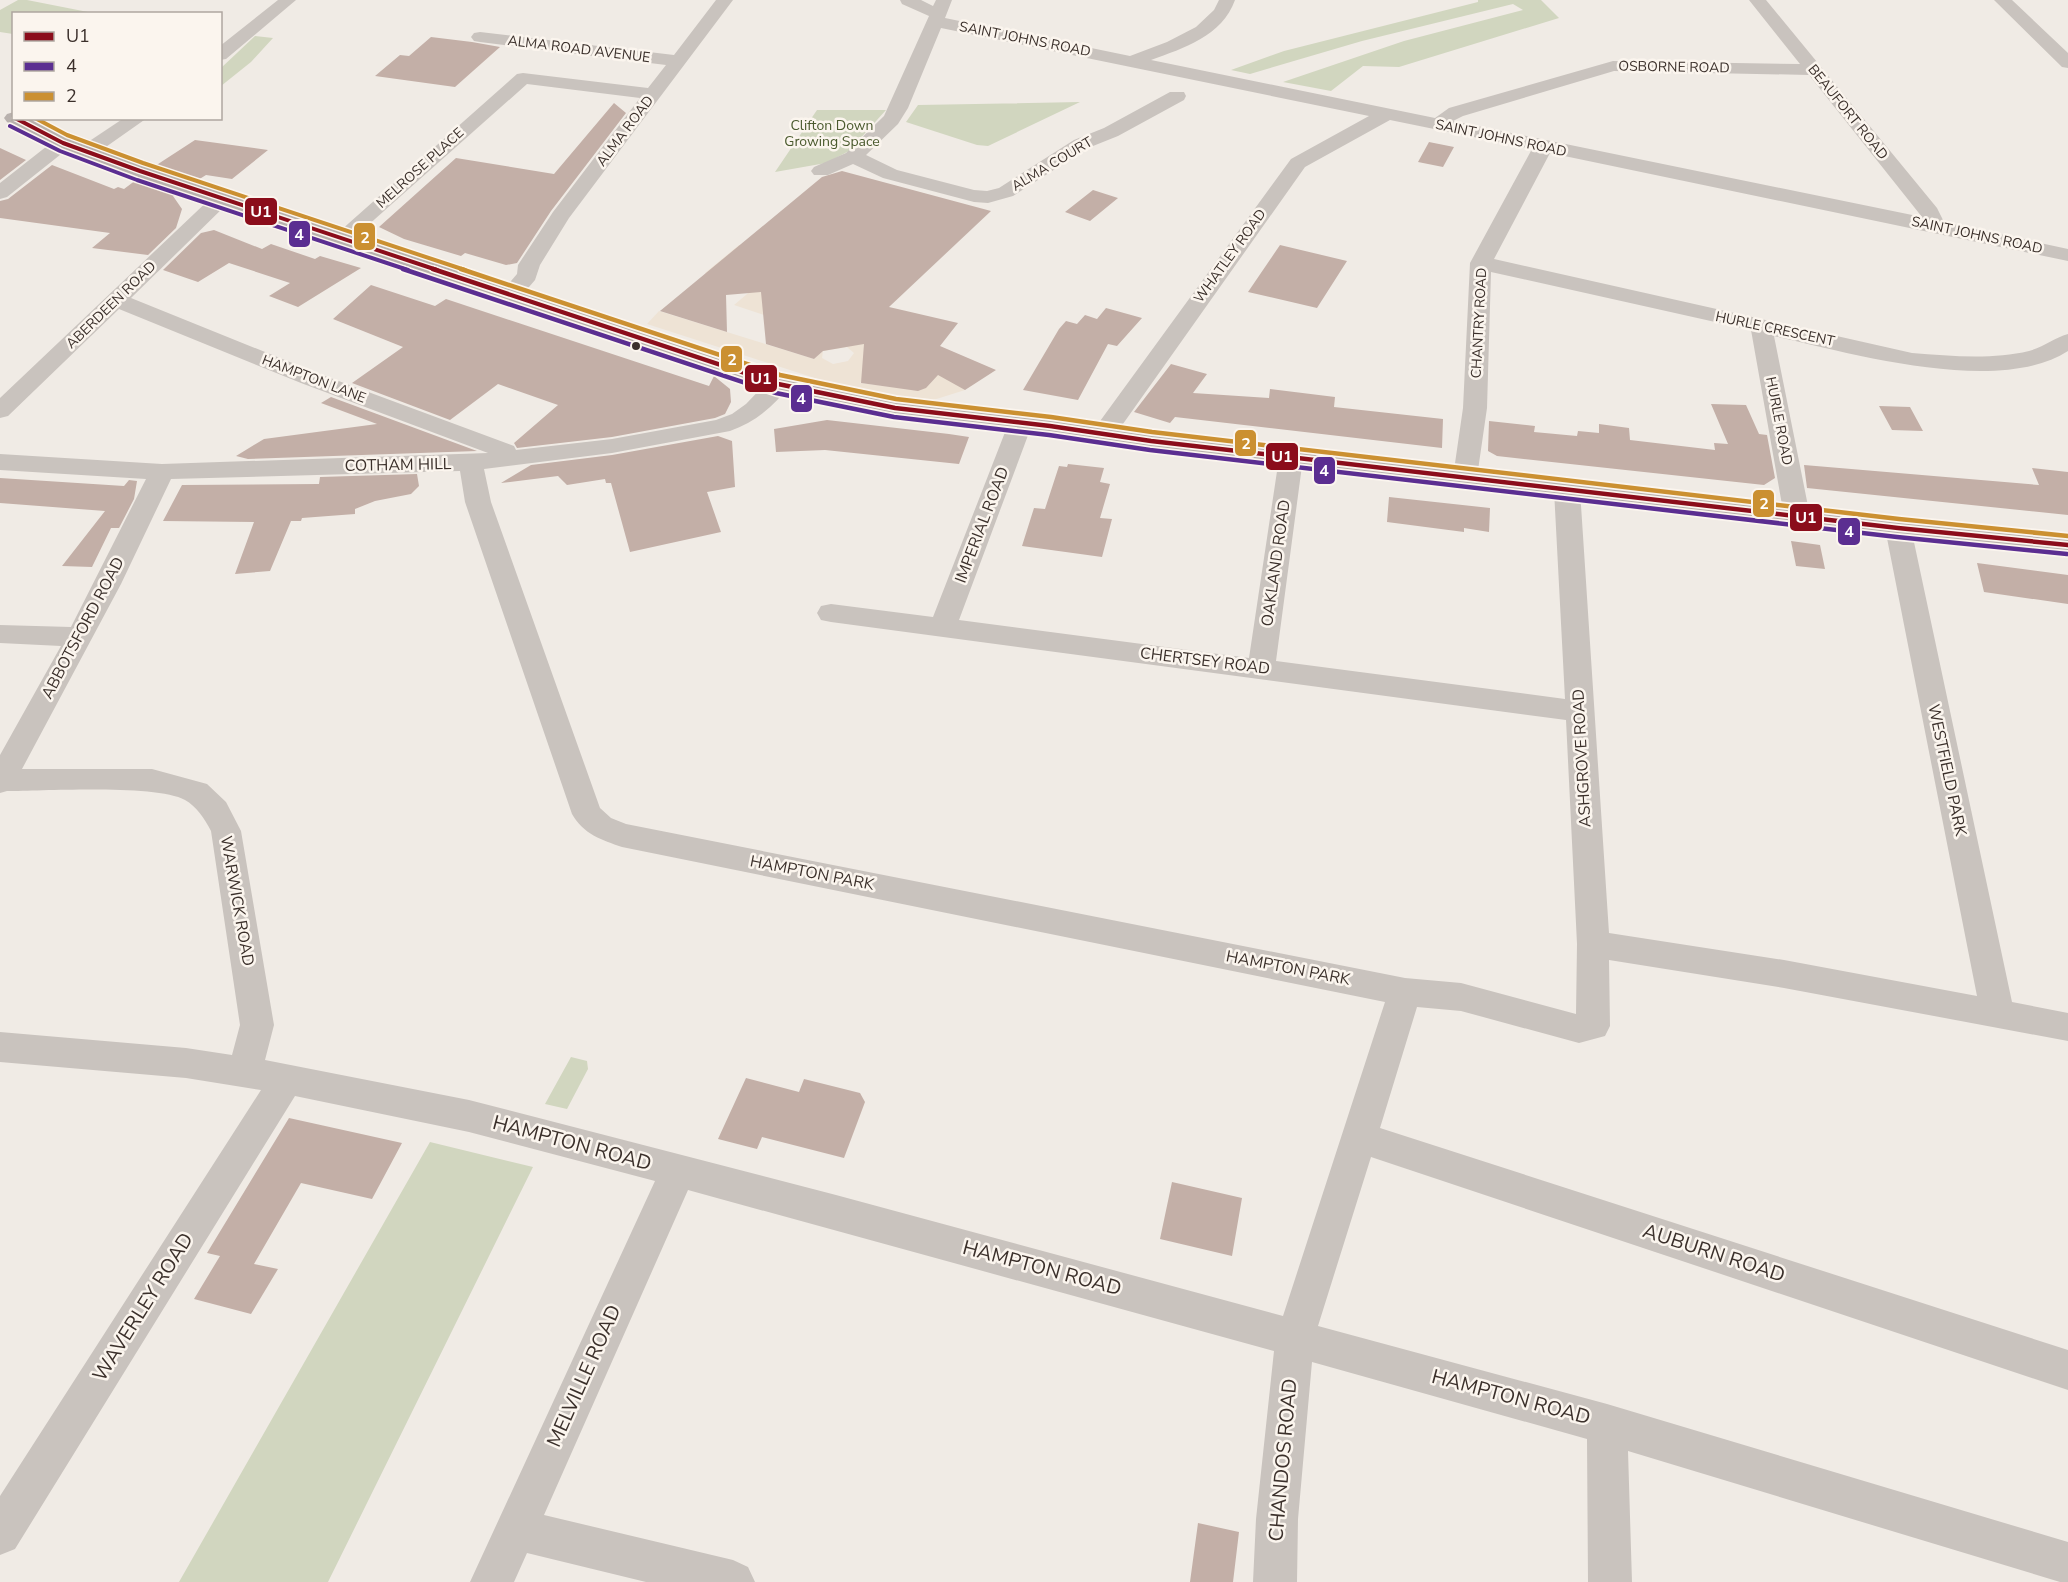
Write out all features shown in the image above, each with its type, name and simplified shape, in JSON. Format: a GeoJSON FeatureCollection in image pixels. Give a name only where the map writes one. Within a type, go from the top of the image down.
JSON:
{"type":"FeatureCollection","features":[{"type":"Feature","properties":{"kind":"main road"},"geometry":{"type":"LineString","coordinates":[[18,120],[86,152],[221,199],[778,384],[895,408],[1021,422],[1291,458],[1898,528],[2068,545]]}},
{"type":"Feature","properties":{"kind":"street"},"geometry":{"type":"LineString","coordinates":[[222,53],[288,0]]}},
{"type":"Feature","properties":{"kind":"street","name":"ALMA ROAD"},"geometry":{"type":"LineString","coordinates":[[499,293],[526,274],[529,265],[560,216],[724,0]]}},
{"type":"Feature","properties":{"kind":"street","name":"SAINT JOHNS ROAD"},"geometry":{"type":"LineString","coordinates":[[908,0],[938,12],[1132,61],[2068,255]]}},
{"type":"Feature","properties":{"kind":"street"},"geometry":{"type":"LineString","coordinates":[[1132,61],[1207,28],[1220,18],[1227,0]]}},
{"type":"Feature","properties":{"kind":"street","name":"BEAUFORT ROAD"},"geometry":{"type":"LineString","coordinates":[[1757,0],[1930,212],[1936,226]]}},
{"type":"Feature","properties":{"kind":"street"},"geometry":{"type":"LineString","coordinates":[[2002,0],[2068,63]]}},
{"type":"Feature","properties":{"kind":"street"},"geometry":{"type":"LineString","coordinates":[[821,171],[853,157],[891,120],[899,108],[938,12]]}},
{"type":"Feature","properties":{"kind":"street","name":"ALMA ROAD AVENUE"},"geometry":{"type":"LineString","coordinates":[[480,37],[678,61]]}},
{"type":"Feature","properties":{"kind":"street","name":"OSBORNE ROAD"},"geometry":{"type":"LineString","coordinates":[[1438,125],[1456,112],[1613,66],[1813,70]]}},
{"type":"Feature","properties":{"kind":"street","name":"MELROSE PLACE"},"geometry":{"type":"LineString","coordinates":[[341,239],[523,78],[652,94]]}},
{"type":"Feature","properties":{"kind":"street","name":"ALMA COURT"},"geometry":{"type":"LineString","coordinates":[[853,157],[890,174],[974,196],[988,197],[1006,192],[1081,144],[1111,132],[1177,96]]}},
{"type":"Feature","properties":{"kind":"street","name":"WHATLEY ROAD"},"geometry":{"type":"LineString","coordinates":[[1104,433],[1298,163],[1306,156],[1387,114]]}},
{"type":"Feature","properties":{"kind":"street"},"geometry":{"type":"LineString","coordinates":[[86,152],[135,120]]}},
{"type":"Feature","properties":{"kind":"street"},"geometry":{"type":"LineString","coordinates":[[0,193],[63,143]]}},
{"type":"Feature","properties":{"kind":"street","name":"CHANTRY ROAD"},"geometry":{"type":"LineString","coordinates":[[1465,477],[1475,408],[1481,263],[1543,147]]}},
{"type":"Feature","properties":{"kind":"street","name":"ABERDEEN ROAD"},"geometry":{"type":"LineString","coordinates":[[0,411],[221,199]]}},
{"type":"Feature","properties":{"kind":"street","name":"HURLE CRESCENT"},"geometry":{"type":"LineString","coordinates":[[1481,263],[1912,360],[1962,364],[2030,358],[2068,341]]}},
{"type":"Feature","properties":{"kind":"street","name":"HAMPTON LANE"},"geometry":{"type":"LineString","coordinates":[[117,300],[309,378],[505,451],[506,459]]}},
{"type":"Feature","properties":{"kind":"street","name":"HURLE ROAD"},"geometry":{"type":"LineString","coordinates":[[1761,326],[1797,516]]}},
{"type":"Feature","properties":{"kind":"street","name":"COTHAM HILL"},"geometry":{"type":"LineString","coordinates":[[0,462],[170,472],[471,464],[705,430],[740,419],[754,409],[778,384]]}},
{"type":"Feature","properties":{"kind":"street","name":"IMPERIAL ROAD"},"geometry":{"type":"LineString","coordinates":[[943,627],[1021,422]]}},
{"type":"Feature","properties":{"kind":"street","name":"OAKLAND ROAD"},"geometry":{"type":"LineString","coordinates":[[1261,668],[1291,458]]}},
{"type":"Feature","properties":{"kind":"street","name":"HAMPTON PARK"},"geometry":{"type":"LineString","coordinates":[[471,464],[477,502],[587,814],[600,826],[622,835],[1405,992],[1461,997],[1579,1029],[1593,1026]]}},
{"type":"Feature","properties":{"kind":"street","name":"ABBOTSFORD ROAD"},"geometry":{"type":"LineString","coordinates":[[1,781],[170,472]]}},
{"type":"Feature","properties":{"kind":"street","name":"ASHGROVE ROAD"},"geometry":{"type":"LineString","coordinates":[[1568,490],[1593,945],[1593,1026]]}},
{"type":"Feature","properties":{"kind":"street","name":"WESTFIELD PARK"},"geometry":{"type":"LineString","coordinates":[[1898,528],[1997,1012]]}},
{"type":"Feature","properties":{"kind":"street","name":"CHERTSEY ROAD"},"geometry":{"type":"LineString","coordinates":[[831,613],[1579,711]]}},
{"type":"Feature","properties":{"kind":"street"},"geometry":{"type":"LineString","coordinates":[[0,634],[79,637]]}},
{"type":"Feature","properties":{"kind":"street","name":"WARWICK ROAD"},"geometry":{"type":"LineString","coordinates":[[1,781],[152,780],[196,792],[215,810],[226,831],[257,1025],[245,1072]]}},
{"type":"Feature","properties":{"kind":"street"},"geometry":{"type":"LineString","coordinates":[[1593,945],[1784,974],[2068,1027]]}},
{"type":"Feature","properties":{"kind":"street"},"geometry":{"type":"LineString","coordinates":[[1295,1338],[1405,992]]}},
{"type":"Feature","properties":{"kind":"street","name":"HAMPTON ROAD"},"geometry":{"type":"LineString","coordinates":[[0,1047],[186,1063],[287,1079],[469,1116],[1607,1424],[2068,1563]]}},
{"type":"Feature","properties":{"kind":"street","name":"WAVERLEY ROAD"},"geometry":{"type":"LineString","coordinates":[[0,1534],[287,1079]]}},
{"type":"Feature","properties":{"kind":"street","name":"AUBURN ROAD"},"geometry":{"type":"LineString","coordinates":[[1359,1137],[2068,1370]]}},
{"type":"Feature","properties":{"kind":"street","name":"MELVILLE ROAD"},"geometry":{"type":"LineString","coordinates":[[492,1582],[678,1171]]}},
{"type":"Feature","properties":{"kind":"street","name":"CHANDOS ROAD"},"geometry":{"type":"LineString","coordinates":[[1275,1582],[1278,1508],[1295,1338]]}},
{"type":"Feature","properties":{"kind":"street"},"geometry":{"type":"LineString","coordinates":[[1607,1424],[1610,1582]]}},
{"type":"Feature","properties":{"kind":"street"},"geometry":{"type":"LineString","coordinates":[[516,1529],[733,1582]]}},
{"type":"Feature","properties":{"kind":"green space"},"geometry":{"type":"Polygon","coordinates":[[[18,0],[27,0],[88,12],[12,12],[12,34],[0,32],[0,10],[18,0]]]}},
{"type":"Feature","properties":{"kind":"green space"},"geometry":{"type":"Polygon","coordinates":[[[1478,0],[1541,0],[1559,18],[1399,67],[1363,66],[1331,91],[1283,82],[1404,41],[1523,10],[1513,4],[1362,41],[1250,74],[1231,70],[1284,51],[1478,2],[1478,0]]]}},
{"type":"Feature","properties":{"kind":"green space"},"geometry":{"type":"Polygon","coordinates":[[[255,36],[273,38],[251,62],[222,85],[222,67],[255,36]]]}},
{"type":"Feature","properties":{"kind":"green space"},"geometry":{"type":"Polygon","coordinates":[[[1080,102],[988,146],[977,145],[906,122],[918,105],[1080,102]]]}},
{"type":"Feature","properties":{"kind":"green space","name":"Clifton Down Growing Space"},"geometry":{"type":"Polygon","coordinates":[[[817,110],[886,110],[849,151],[826,163],[775,172],[817,110]]]}},
{"type":"Feature","properties":{"kind":"green space"},"geometry":{"type":"Polygon","coordinates":[[[571,1057],[587,1061],[588,1069],[567,1109],[545,1104],[571,1057]]]}},
{"type":"Feature","properties":{"kind":"green space"},"geometry":{"type":"Polygon","coordinates":[[[430,1142],[533,1167],[328,1582],[179,1582],[430,1142]]]}},
{"type":"Feature","properties":{"kind":"shaded area"},"geometry":{"type":"Polygon","coordinates":[[[739,245],[778,257],[885,310],[907,311],[903,317],[965,390],[927,402],[855,391],[647,324],[659,311],[814,359],[823,351],[817,333],[734,305],[753,289],[705,273],[739,245]],[[847,347],[823,351],[822,358],[833,364],[848,361],[854,353],[847,347]],[[864,377],[860,383],[919,390],[930,384],[864,377]]]}},
{"type":"Feature","properties":{"kind":"building"},"geometry":{"type":"Polygon","coordinates":[[[431,37],[500,47],[455,87],[375,76],[400,55],[409,56],[431,37]]]}},
{"type":"Feature","properties":{"kind":"building"},"geometry":{"type":"Polygon","coordinates":[[[614,103],[626,113],[551,211],[517,263],[506,265],[465,253],[461,256],[404,239],[379,227],[456,158],[554,174],[614,103]]]}},
{"type":"Feature","properties":{"kind":"building"},"geometry":{"type":"Polygon","coordinates":[[[195,140],[268,150],[232,179],[206,175],[198,180],[155,166],[195,140]]]}},
{"type":"Feature","properties":{"kind":"building"},"geometry":{"type":"Polygon","coordinates":[[[1429,142],[1454,147],[1443,167],[1418,162],[1429,142]]]}},
{"type":"Feature","properties":{"kind":"building"},"geometry":{"type":"Polygon","coordinates":[[[0,148],[26,160],[0,180],[0,148]]]}},
{"type":"Feature","properties":{"kind":"building"},"geometry":{"type":"Polygon","coordinates":[[[52,165],[114,189],[118,187],[124,189],[136,180],[177,193],[173,196],[182,209],[176,228],[148,255],[92,248],[110,233],[0,218],[0,201],[8,199],[52,165]]]}},
{"type":"Feature","properties":{"kind":"building"},"geometry":{"type":"Polygon","coordinates":[[[842,171],[991,211],[889,307],[958,323],[940,346],[996,370],[965,390],[938,375],[926,388],[918,391],[861,383],[864,344],[823,351],[814,359],[766,344],[761,292],[726,295],[727,332],[660,311],[822,177],[842,171]]]}},
{"type":"Feature","properties":{"kind":"building"},"geometry":{"type":"Polygon","coordinates":[[[1093,190],[1118,198],[1090,221],[1065,212],[1093,190]]]}},
{"type":"Feature","properties":{"kind":"building"},"geometry":{"type":"Polygon","coordinates":[[[214,230],[262,249],[271,244],[315,259],[320,256],[361,268],[298,307],[269,296],[290,283],[229,263],[198,282],[163,270],[201,233],[214,230]]]}},
{"type":"Feature","properties":{"kind":"building"},"geometry":{"type":"Polygon","coordinates":[[[1280,245],[1347,261],[1317,308],[1248,292],[1280,245]]]}},
{"type":"Feature","properties":{"kind":"building"},"geometry":{"type":"Polygon","coordinates":[[[371,285],[435,306],[446,299],[709,386],[714,376],[730,389],[731,402],[725,414],[715,418],[612,437],[517,448],[514,443],[558,405],[498,384],[450,420],[352,383],[403,347],[333,319],[371,285]]]}},
{"type":"Feature","properties":{"kind":"building"},"geometry":{"type":"Polygon","coordinates":[[[1106,308],[1142,318],[1117,346],[1108,344],[1078,400],[1023,390],[1066,321],[1077,324],[1085,315],[1097,319],[1106,308]]]}},
{"type":"Feature","properties":{"kind":"building"},"geometry":{"type":"Polygon","coordinates":[[[1171,364],[1207,374],[1193,393],[1269,398],[1270,389],[1335,397],[1334,407],[1443,419],[1442,448],[1175,417],[1170,423],[1134,412],[1171,364]]]}},
{"type":"Feature","properties":{"kind":"building"},"geometry":{"type":"Polygon","coordinates":[[[331,397],[477,451],[248,459],[236,456],[264,439],[377,424],[321,403],[331,397]]]}},
{"type":"Feature","properties":{"kind":"building"},"geometry":{"type":"Polygon","coordinates":[[[1711,404],[1746,405],[1759,434],[1767,435],[1775,478],[1764,485],[1497,456],[1488,451],[1489,421],[1535,426],[1534,432],[1577,436],[1578,431],[1599,433],[1599,424],[1629,428],[1630,440],[1715,450],[1714,443],[1728,444],[1711,404]]]}},
{"type":"Feature","properties":{"kind":"building"},"geometry":{"type":"Polygon","coordinates":[[[1879,406],[1910,407],[1923,431],[1892,430],[1879,406]]]}},
{"type":"Feature","properties":{"kind":"building"},"geometry":{"type":"Polygon","coordinates":[[[827,420],[969,437],[959,464],[825,450],[776,452],[774,429],[827,420]]]}},
{"type":"Feature","properties":{"kind":"building"},"geometry":{"type":"Polygon","coordinates":[[[718,436],[732,441],[735,487],[707,492],[721,532],[630,552],[611,483],[606,483],[605,479],[567,485],[558,476],[501,483],[531,465],[612,455],[718,436]]]}},
{"type":"Feature","properties":{"kind":"building"},"geometry":{"type":"Polygon","coordinates":[[[1068,464],[1104,468],[1100,482],[1110,484],[1100,518],[1112,519],[1102,557],[1022,546],[1034,508],[1045,509],[1059,466],[1067,467],[1068,464]]]}},
{"type":"Feature","properties":{"kind":"building"},"geometry":{"type":"Polygon","coordinates":[[[1804,465],[2039,485],[2032,468],[2068,472],[2068,515],[1807,488],[1804,465]]]}},
{"type":"Feature","properties":{"kind":"building"},"geometry":{"type":"Polygon","coordinates":[[[417,474],[419,486],[411,494],[375,501],[355,509],[355,514],[291,521],[270,571],[235,574],[254,522],[163,521],[182,485],[319,484],[320,477],[417,474]]]}},
{"type":"Feature","properties":{"kind":"building"},"geometry":{"type":"Polygon","coordinates":[[[0,478],[124,486],[129,480],[137,481],[134,499],[119,528],[111,528],[92,567],[62,566],[105,511],[0,503],[0,478]]]}},
{"type":"Feature","properties":{"kind":"building"},"geometry":{"type":"Polygon","coordinates":[[[1389,497],[1490,508],[1489,532],[1464,528],[1464,532],[1387,522],[1389,497]]]}},
{"type":"Feature","properties":{"kind":"building"},"geometry":{"type":"Polygon","coordinates":[[[1791,541],[1820,545],[1825,569],[1796,566],[1791,541]]]}},
{"type":"Feature","properties":{"kind":"building"},"geometry":{"type":"Polygon","coordinates":[[[1977,563],[2068,575],[2068,604],[1984,592],[1977,563]]]}},
{"type":"Feature","properties":{"kind":"building"},"geometry":{"type":"Polygon","coordinates":[[[746,1078],[799,1092],[804,1079],[860,1093],[865,1102],[844,1158],[762,1137],[757,1149],[718,1139],[746,1078]]]}},
{"type":"Feature","properties":{"kind":"building"},"geometry":{"type":"Polygon","coordinates":[[[289,1118],[402,1143],[372,1199],[301,1183],[254,1264],[278,1269],[251,1314],[194,1299],[220,1256],[207,1253],[289,1118]]]}},
{"type":"Feature","properties":{"kind":"building"},"geometry":{"type":"Polygon","coordinates":[[[1172,1182],[1242,1198],[1232,1256],[1160,1239],[1172,1182]]]}},
{"type":"Feature","properties":{"kind":"building"},"geometry":{"type":"Polygon","coordinates":[[[1198,1523],[1239,1532],[1233,1582],[1190,1582],[1198,1523]]]}},
{"type":"Feature","properties":{"kind":"transit line","name":"U1"},"geometry":{"type":"LineString","coordinates":[[19,120],[63,143],[140,171],[778,384],[895,408],[1050,426],[1151,441],[1898,528],[2068,545]]}},
{"type":"Feature","properties":{"kind":"transit line","name":"2"},"geometry":{"type":"LineString","coordinates":[[39,120],[67,135],[143,163],[780,375],[896,399],[1051,417],[1152,432],[1899,519],[2068,536]]}},
{"type":"Feature","properties":{"kind":"transit line","name":"4"},"geometry":{"type":"LineString","coordinates":[[10,126],[60,151],[137,180],[776,393],[894,417],[1049,435],[1150,450],[1897,537],[2067,554]]}}]}
